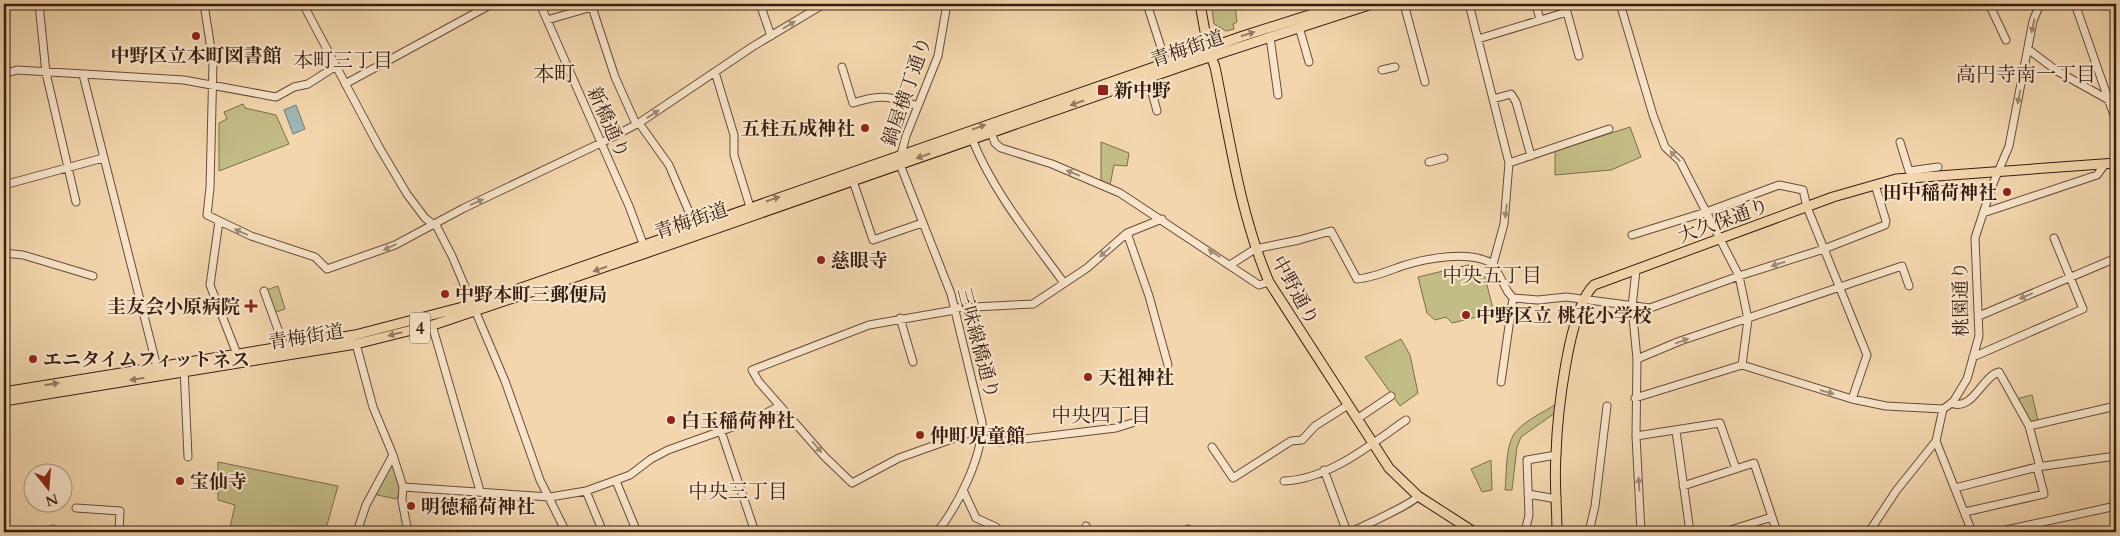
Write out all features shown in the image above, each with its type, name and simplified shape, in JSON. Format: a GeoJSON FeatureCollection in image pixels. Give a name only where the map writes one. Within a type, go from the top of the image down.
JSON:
{"type":"FeatureCollection","features":[{"type":"Feature","properties":{"kind":"main road","name":"中野通り"},"geometry":{"type":"LineString","coordinates":[[1200,4],[1244,214],[1255,249],[1269,282],[1356,419],[1397,477],[1418,496],[1474,532]]}},
{"type":"Feature","properties":{"kind":"main road","name":"青梅街道"},"geometry":{"type":"LineString","coordinates":[[4,401],[184,367],[356,344],[432,325],[695,226],[750,207],[972,139],[1148,78],[1210,52],[1344,4]]}},
{"type":"Feature","properties":{"kind":"main road","name":"青梅街道"},"geometry":{"type":"LineString","coordinates":[[4,392],[157,367],[184,367],[236,354],[355,335],[474,308],[646,254],[853,181],[900,160],[1166,63],[1270,37],[1372,4]]}},
{"type":"Feature","properties":{"kind":"main road","name":"大久保通り"},"geometry":{"type":"LineString","coordinates":[[1557,532],[1556,455],[1567,363],[1582,301],[1594,285],[1719,238],[1896,178],[2116,163]]}},
{"type":"Feature","properties":{"kind":"street"},"geometry":{"type":"LineString","coordinates":[[39,4],[46,73],[76,202]]}},
{"type":"Feature","properties":{"kind":"street"},"geometry":{"type":"LineString","coordinates":[[212,4],[204,5],[213,62],[210,188],[207,215],[251,236],[315,257],[327,270],[375,254],[637,124],[771,36],[824,4]]}},
{"type":"Feature","properties":{"kind":"street"},"geometry":{"type":"LineString","coordinates":[[303,4],[379,147],[407,194],[433,224],[437,226],[452,256],[505,381],[540,480],[566,532]]}},
{"type":"Feature","properties":{"kind":"street"},"geometry":{"type":"LineString","coordinates":[[345,84],[492,4]]}},
{"type":"Feature","properties":{"kind":"street","name":"新橋通り"},"geometry":{"type":"LineString","coordinates":[[540,4],[644,244],[646,254]]}},
{"type":"Feature","properties":{"kind":"street"},"geometry":{"type":"LineString","coordinates":[[760,4],[771,36]]}},
{"type":"Feature","properties":{"kind":"street","name":"鍋屋横丁通り"},"geometry":{"type":"LineString","coordinates":[[900,160],[941,44],[947,4]]}},
{"type":"Feature","properties":{"kind":"street"},"geometry":{"type":"LineString","coordinates":[[1147,4],[1166,63]]}},
{"type":"Feature","properties":{"kind":"street"},"geometry":{"type":"LineString","coordinates":[[1404,4],[1425,82]]}},
{"type":"Feature","properties":{"kind":"street"},"geometry":{"type":"LineString","coordinates":[[1469,4],[1509,163],[1504,224],[1494,264],[1513,298],[1538,300],[1566,298],[1650,308],[1739,276],[1824,249],[1885,225],[1886,221],[1875,185]]}},
{"type":"Feature","properties":{"kind":"street"},"geometry":{"type":"LineString","coordinates":[[1536,4],[1540,20]]}},
{"type":"Feature","properties":{"kind":"street"},"geometry":{"type":"LineString","coordinates":[[1617,4],[1621,7],[1652,115],[1665,147],[1680,161],[1739,276],[1748,319],[1742,365]]}},
{"type":"Feature","properties":{"kind":"street"},"geometry":{"type":"LineString","coordinates":[[1989,4],[2006,40]]}},
{"type":"Feature","properties":{"kind":"street","name":"桃園通り"},"geometry":{"type":"LineString","coordinates":[[1943,409],[1951,403],[1966,379],[1980,336],[1975,238],[2009,146],[2033,21],[2040,4]]}},
{"type":"Feature","properties":{"kind":"street"},"geometry":{"type":"LineString","coordinates":[[2075,4],[2113,103],[2116,121]]}},
{"type":"Feature","properties":{"kind":"street"},"geometry":{"type":"LineString","coordinates":[[547,20],[592,5],[615,77],[637,124],[669,164],[695,226]]}},
{"type":"Feature","properties":{"kind":"street"},"geometry":{"type":"LineString","coordinates":[[1478,39],[1567,12],[1579,56]]}},
{"type":"Feature","properties":{"kind":"street"},"geometry":{"type":"LineString","coordinates":[[1299,27],[1309,62]]}},
{"type":"Feature","properties":{"kind":"street"},"geometry":{"type":"LineString","coordinates":[[1270,37],[1278,95]]}},
{"type":"Feature","properties":{"kind":"street"},"geometry":{"type":"LineString","coordinates":[[2028,49],[2057,71],[2113,103]]}},
{"type":"Feature","properties":{"kind":"street"},"geometry":{"type":"LineString","coordinates":[[4,74],[17,70],[184,80],[276,97],[294,87],[308,84],[336,66]]}},
{"type":"Feature","properties":{"kind":"street"},"geometry":{"type":"LineString","coordinates":[[842,67],[853,102],[874,96],[894,97],[918,106]]}},
{"type":"Feature","properties":{"kind":"street"},"geometry":{"type":"LineString","coordinates":[[1382,70],[1395,67]]}},
{"type":"Feature","properties":{"kind":"street"},"geometry":{"type":"LineString","coordinates":[[715,72],[734,135],[734,155],[750,207]]}},
{"type":"Feature","properties":{"kind":"street"},"geometry":{"type":"LineString","coordinates":[[83,75],[157,367]]}},
{"type":"Feature","properties":{"kind":"street"},"geometry":{"type":"LineString","coordinates":[[1148,78],[1157,111]]}},
{"type":"Feature","properties":{"kind":"street"},"geometry":{"type":"LineString","coordinates":[[1493,99],[1511,94],[1516,102],[1531,156]]}},
{"type":"Feature","properties":{"kind":"street"},"geometry":{"type":"LineString","coordinates":[[1509,163],[1608,129]]}},
{"type":"Feature","properties":{"kind":"street"},"geometry":{"type":"LineString","coordinates":[[991,132],[996,143],[1001,148],[1052,164],[1108,187],[1162,219],[1259,285],[1269,282]]}},
{"type":"Feature","properties":{"kind":"street"},"geometry":{"type":"LineString","coordinates":[[972,139],[989,178],[1005,205],[1064,283]]}},
{"type":"Feature","properties":{"kind":"street"},"geometry":{"type":"LineString","coordinates":[[1900,142],[1909,171],[1938,167]]}},
{"type":"Feature","properties":{"kind":"street"},"geometry":{"type":"LineString","coordinates":[[4,185],[103,158]]}},
{"type":"Feature","properties":{"kind":"street"},"geometry":{"type":"LineString","coordinates":[[1429,162],[1444,158]]}},
{"type":"Feature","properties":{"kind":"street","name":"三味線橋通り"},"geometry":{"type":"LineString","coordinates":[[900,160],[955,309],[982,428],[981,438],[963,490],[948,518],[937,532]]}},
{"type":"Feature","properties":{"kind":"street"},"geometry":{"type":"LineString","coordinates":[[1983,213],[2097,175],[2105,164]]}},
{"type":"Feature","properties":{"kind":"street"},"geometry":{"type":"LineString","coordinates":[[853,181],[873,240],[922,223]]}},
{"type":"Feature","properties":{"kind":"street"},"geometry":{"type":"LineString","coordinates":[[1632,235],[1706,212],[1779,185],[1803,190],[1807,207],[1867,355],[1852,399]]}},
{"type":"Feature","properties":{"kind":"street"},"geometry":{"type":"LineString","coordinates":[[982,428],[899,458],[852,484],[824,456],[780,406],[759,382],[752,370],[869,325],[955,309],[1033,304],[1087,268],[1127,233],[1162,219]]}},
{"type":"Feature","properties":{"kind":"street"},"geometry":{"type":"LineString","coordinates":[[219,221],[210,285],[236,354]]}},
{"type":"Feature","properties":{"kind":"street"},"geometry":{"type":"LineString","coordinates":[[1230,265],[1255,249],[1331,231],[1357,279],[1406,265],[1455,256],[1470,256],[1494,264]]}},
{"type":"Feature","properties":{"kind":"street"},"geometry":{"type":"LineString","coordinates":[[1127,233],[1149,296],[1168,365]]}},
{"type":"Feature","properties":{"kind":"street"},"geometry":{"type":"LineString","coordinates":[[1973,357],[2083,309],[2054,238]]}},
{"type":"Feature","properties":{"kind":"street"},"geometry":{"type":"LineString","coordinates":[[4,253],[23,255],[93,276]]}},
{"type":"Feature","properties":{"kind":"street"},"geometry":{"type":"LineString","coordinates":[[1979,316],[2116,258]]}},
{"type":"Feature","properties":{"kind":"street"},"geometry":{"type":"LineString","coordinates":[[1637,359],[1680,341],[1902,266],[1909,286]]}},
{"type":"Feature","properties":{"kind":"street"},"geometry":{"type":"LineString","coordinates":[[1636,270],[1632,307],[1637,359],[1635,398],[1641,532]]}},
{"type":"Feature","properties":{"kind":"street"},"geometry":{"type":"LineString","coordinates":[[264,291],[284,346]]}},
{"type":"Feature","properties":{"kind":"street"},"geometry":{"type":"LineString","coordinates":[[1501,382],[1513,298]]}},
{"type":"Feature","properties":{"kind":"street"},"geometry":{"type":"LineString","coordinates":[[900,318],[913,362]]}},
{"type":"Feature","properties":{"kind":"street"},"geometry":{"type":"LineString","coordinates":[[432,325],[480,491]]}},
{"type":"Feature","properties":{"kind":"street"},"geometry":{"type":"LineString","coordinates":[[356,344],[373,407],[393,455],[403,487],[402,501],[408,532]]}},
{"type":"Feature","properties":{"kind":"street"},"geometry":{"type":"LineString","coordinates":[[1635,398],[1742,365],[1852,399],[1886,406],[1943,409],[1936,441],[1896,491],[1869,532]]}},
{"type":"Feature","properties":{"kind":"street"},"geometry":{"type":"LineString","coordinates":[[184,367],[188,457]]}},
{"type":"Feature","properties":{"kind":"street"},"geometry":{"type":"LineString","coordinates":[[1951,403],[1954,405],[1966,401],[1985,384],[1992,374],[1999,372],[2029,426],[2044,494],[1965,512]]}},
{"type":"Feature","properties":{"kind":"street"},"geometry":{"type":"LineString","coordinates":[[1356,419],[1391,396]]}},
{"type":"Feature","properties":{"kind":"street"},"geometry":{"type":"LineString","coordinates":[[1212,447],[1233,478],[1291,441],[1302,440],[1315,426],[1348,405]]}},
{"type":"Feature","properties":{"kind":"street"},"geometry":{"type":"LineString","coordinates":[[403,487],[550,497],[586,491],[630,475],[651,459],[668,450],[752,420],[780,406]]}},
{"type":"Feature","properties":{"kind":"street"},"geometry":{"type":"LineString","coordinates":[[1589,532],[1607,406]]}},
{"type":"Feature","properties":{"kind":"street"},"geometry":{"type":"LineString","coordinates":[[2029,426],[2116,406]]}},
{"type":"Feature","properties":{"kind":"street"},"geometry":{"type":"LineString","coordinates":[[1284,481],[1298,481],[1340,464],[1406,420]]}},
{"type":"Feature","properties":{"kind":"street"},"geometry":{"type":"LineString","coordinates":[[981,438],[1000,442],[1116,428],[1132,423]]}},
{"type":"Feature","properties":{"kind":"street"},"geometry":{"type":"LineString","coordinates":[[1636,436],[1720,423],[1736,469]]}},
{"type":"Feature","properties":{"kind":"street"},"geometry":{"type":"LineString","coordinates":[[721,431],[755,532]]}},
{"type":"Feature","properties":{"kind":"street"},"geometry":{"type":"LineString","coordinates":[[1676,431],[1690,532]]}},
{"type":"Feature","properties":{"kind":"street"},"geometry":{"type":"LineString","coordinates":[[1936,441],[1972,532]]}},
{"type":"Feature","properties":{"kind":"street"},"geometry":{"type":"LineString","coordinates":[[357,532],[366,505],[393,455]]}},
{"type":"Feature","properties":{"kind":"street"},"geometry":{"type":"LineString","coordinates":[[1525,532],[1529,517],[1527,460],[1556,455]]}},
{"type":"Feature","properties":{"kind":"street"},"geometry":{"type":"LineString","coordinates":[[1955,488],[2039,467],[2116,456]]}},
{"type":"Feature","properties":{"kind":"street"},"geometry":{"type":"LineString","coordinates":[[1683,486],[1754,462],[1778,532]]}},
{"type":"Feature","properties":{"kind":"street"},"geometry":{"type":"LineString","coordinates":[[1324,470],[1349,532],[1412,502],[1418,496]]}},
{"type":"Feature","properties":{"kind":"street"},"geometry":{"type":"LineString","coordinates":[[616,481],[637,532]]}},
{"type":"Feature","properties":{"kind":"street"},"geometry":{"type":"LineString","coordinates":[[963,490],[976,518],[996,526],[998,532]]}},
{"type":"Feature","properties":{"kind":"street"},"geometry":{"type":"LineString","coordinates":[[586,491],[603,532]]}},
{"type":"Feature","properties":{"kind":"street"},"geometry":{"type":"LineString","coordinates":[[1528,494],[1556,499]]}},
{"type":"Feature","properties":{"kind":"street"},"geometry":{"type":"LineString","coordinates":[[1997,532],[2116,506]]}},
{"type":"Feature","properties":{"kind":"street"},"geometry":{"type":"LineString","coordinates":[[76,508],[120,511],[119,532]]}},
{"type":"Feature","properties":{"kind":"street"},"geometry":{"type":"LineString","coordinates":[[1724,532],[1772,517]]}},
{"type":"Feature","properties":{"kind":"shaded area"},"geometry":{"type":"Polygon","coordinates":[[[1211,4],[1235,4],[1237,22],[1233,24],[1234,29],[1226,31],[1214,24],[1211,4]]]}},
{"type":"Feature","properties":{"kind":"shaded area"},"geometry":{"type":"Polygon","coordinates":[[[243,104],[245,108],[276,115],[289,144],[219,171],[219,123],[227,119],[224,112],[243,104]]]}},
{"type":"Feature","properties":{"kind":"shaded area"},"geometry":{"type":"Polygon","coordinates":[[[296,105],[305,129],[293,134],[284,110],[296,105]]]}},
{"type":"Feature","properties":{"kind":"shaded area"},"geometry":{"type":"Polygon","coordinates":[[[1630,127],[1641,157],[1611,170],[1555,175],[1555,151],[1630,127]]]}},
{"type":"Feature","properties":{"kind":"shaded area"},"geometry":{"type":"Polygon","coordinates":[[[1101,142],[1129,153],[1127,166],[1114,165],[1110,185],[1101,180],[1101,142]]]}},
{"type":"Feature","properties":{"kind":"shaded area"},"geometry":{"type":"Polygon","coordinates":[[[1472,264],[1485,277],[1494,313],[1452,323],[1446,317],[1435,320],[1427,313],[1418,277],[1472,264]]]}},
{"type":"Feature","properties":{"kind":"shaded area"},"geometry":{"type":"Polygon","coordinates":[[[278,286],[285,309],[273,313],[266,290],[278,286]]]}},
{"type":"Feature","properties":{"kind":"shaded area"},"geometry":{"type":"Polygon","coordinates":[[[1401,339],[1410,355],[1418,393],[1400,406],[1365,357],[1401,339]]]}},
{"type":"Feature","properties":{"kind":"shaded area"},"geometry":{"type":"Polygon","coordinates":[[[2032,395],[2038,420],[2030,422],[2016,399],[2032,395]]]}},
{"type":"Feature","properties":{"kind":"shaded area"},"geometry":{"type":"Polygon","coordinates":[[[1556,404],[1555,413],[1521,437],[1517,447],[1512,490],[1505,490],[1509,446],[1514,434],[1528,421],[1556,404]]]}},
{"type":"Feature","properties":{"kind":"shaded area"},"geometry":{"type":"Polygon","coordinates":[[[1491,460],[1492,490],[1482,492],[1471,469],[1491,460]]]}},
{"type":"Feature","properties":{"kind":"shaded area"},"geometry":{"type":"Polygon","coordinates":[[[218,462],[338,486],[325,532],[229,532],[235,505],[218,500],[218,462]]]}},
{"type":"Feature","properties":{"kind":"shaded area"},"geometry":{"type":"Polygon","coordinates":[[[391,463],[394,464],[400,489],[397,499],[377,495],[376,492],[391,463]]]}},
{"type":"Feature","properties":{"kind":"place","name":"中野区立本町図書館"},"geometry":{"type":"Point","coordinates":[196,36]}},
{"type":"Feature","properties":{"kind":"place","name":"新中野"},"geometry":{"type":"Point","coordinates":[1103,90]}},
{"type":"Feature","properties":{"kind":"place","name":"五柱五成神社"},"geometry":{"type":"Point","coordinates":[865,128]}},
{"type":"Feature","properties":{"kind":"place","name":"田中稲荷神社"},"geometry":{"type":"Point","coordinates":[2007,192]}},
{"type":"Feature","properties":{"kind":"place","name":"慈眼寺"},"geometry":{"type":"Point","coordinates":[821,260]}},
{"type":"Feature","properties":{"kind":"place","name":"中野本町三郵便局"},"geometry":{"type":"Point","coordinates":[445,294]}},
{"type":"Feature","properties":{"kind":"place","name":"圭友会小原病院"},"geometry":{"type":"Point","coordinates":[251,306]}},
{"type":"Feature","properties":{"kind":"place","name":"中野区立 桃花小学校"},"geometry":{"type":"Point","coordinates":[1466,315]}},
{"type":"Feature","properties":{"kind":"place","name":"エニタイムフィットネス"},"geometry":{"type":"Point","coordinates":[33,359]}},
{"type":"Feature","properties":{"kind":"place","name":"天祖神社"},"geometry":{"type":"Point","coordinates":[1088,377]}},
{"type":"Feature","properties":{"kind":"place","name":"白玉稲荷神社"},"geometry":{"type":"Point","coordinates":[671,420]}},
{"type":"Feature","properties":{"kind":"place","name":"仲町児童館"},"geometry":{"type":"Point","coordinates":[920,435]}},
{"type":"Feature","properties":{"kind":"place","name":"宝仙寺"},"geometry":{"type":"Point","coordinates":[180,481]}},
{"type":"Feature","properties":{"kind":"place","name":"明徳稲荷神社"},"geometry":{"type":"Point","coordinates":[411,506]}},
{"type":"Feature","properties":{"kind":"district","name":"本町三丁目"},"geometry":{"type":"Point","coordinates":[343,60]}},
{"type":"Feature","properties":{"kind":"district","name":"本町"},"geometry":{"type":"Point","coordinates":[554,74]}},
{"type":"Feature","properties":{"kind":"district","name":"高円寺南一丁目"},"geometry":{"type":"Point","coordinates":[2026,74]}},
{"type":"Feature","properties":{"kind":"district","name":"中央五丁目"},"geometry":{"type":"Point","coordinates":[1492,275]}},
{"type":"Feature","properties":{"kind":"district","name":"中央四丁目"},"geometry":{"type":"Point","coordinates":[1101,415]}},
{"type":"Feature","properties":{"kind":"district","name":"中央三丁目"},"geometry":{"type":"Point","coordinates":[738,491]}}]}
